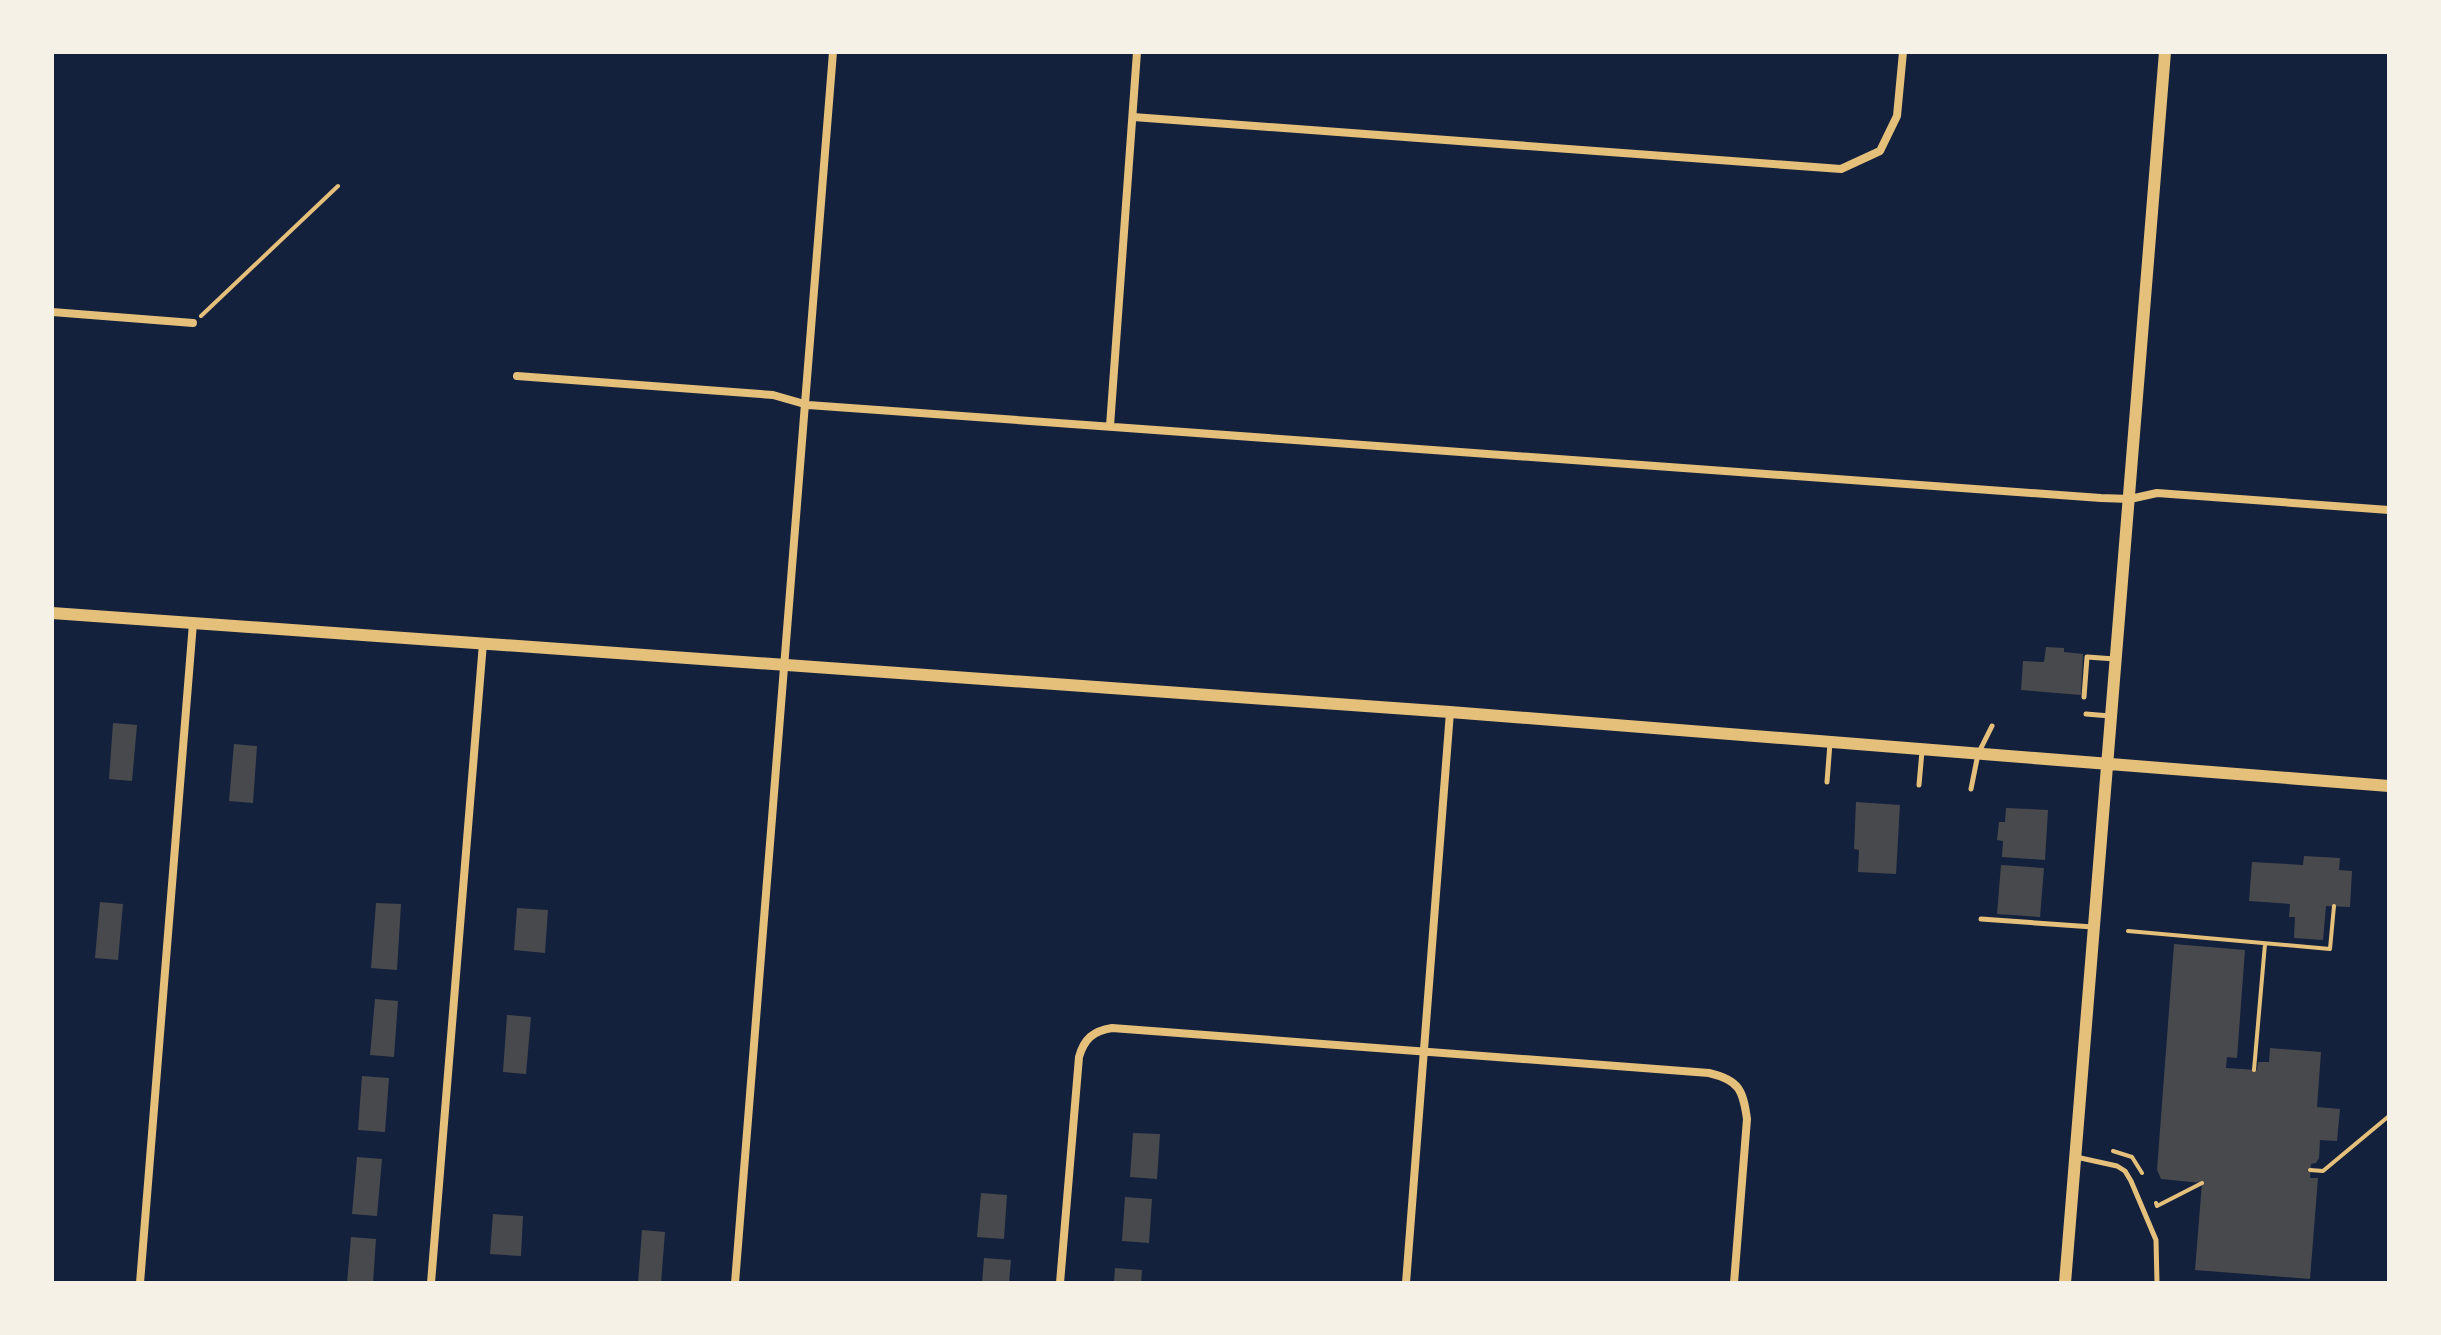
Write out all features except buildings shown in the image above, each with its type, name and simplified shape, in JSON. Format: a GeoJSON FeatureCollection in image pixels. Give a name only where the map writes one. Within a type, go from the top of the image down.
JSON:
{"type":"FeatureCollection","features":[{"type":"Feature","properties":{"kind":"street"},"geometry":{"type":"LineString","coordinates":[[735,1283],[784,663],[808,405],[833,52]]}},
{"type":"Feature","properties":{"kind":"street"},"geometry":{"type":"LineString","coordinates":[[1110,426],[1137,52]]}},
{"type":"Feature","properties":{"kind":"street"},"geometry":{"type":"LineString","coordinates":[[1133,117],[1841,169],[1880,151],[1897,116],[1903,52]]}},
{"type":"Feature","properties":{"kind":"street"},"geometry":{"type":"LineString","coordinates":[[2065,1283],[2165,52]]}},
{"type":"Feature","properties":{"kind":"street"},"geometry":{"type":"LineString","coordinates":[[52,312],[193,323]]}},
{"type":"Feature","properties":{"kind":"street"},"geometry":{"type":"LineString","coordinates":[[517,376],[773,395],[808,405],[2086,497],[2130,499],[2157,493],[2389,510]]}},
{"type":"Feature","properties":{"kind":"street"},"geometry":{"type":"LineString","coordinates":[[52,613],[1450,712],[2389,786]]}},
{"type":"Feature","properties":{"kind":"street"},"geometry":{"type":"LineString","coordinates":[[140,1283],[193,623]]}},
{"type":"Feature","properties":{"kind":"street"},"geometry":{"type":"LineString","coordinates":[[431,1283],[483,643]]}},
{"type":"Feature","properties":{"kind":"street"},"geometry":{"type":"LineString","coordinates":[[1406,1283],[1450,712]]}},
{"type":"Feature","properties":{"kind":"street"},"geometry":{"type":"LineString","coordinates":[[1060,1283],[1079,1057],[1082,1045],[1090,1035],[1112,1028],[1723,1076],[1736,1083],[1744,1100],[1747,1119],[1734,1283]]}},
{"type":"Feature","properties":{"kind":"lane"},"geometry":{"type":"LineString","coordinates":[[2084,697],[2087,657],[2116,659]]}},
{"type":"Feature","properties":{"kind":"lane"},"geometry":{"type":"LineString","coordinates":[[2086,714],[2111,716]]}},
{"type":"Feature","properties":{"kind":"lane"},"geometry":{"type":"LineString","coordinates":[[1971,789],[1978,754],[1992,726]]}},
{"type":"Feature","properties":{"kind":"lane"},"geometry":{"type":"LineString","coordinates":[[1827,782],[1830,743]]}},
{"type":"Feature","properties":{"kind":"lane"},"geometry":{"type":"LineString","coordinates":[[1919,785],[1922,750]]}},
{"type":"Feature","properties":{"kind":"lane"},"geometry":{"type":"LineString","coordinates":[[1981,919],[2094,927]]}},
{"type":"Feature","properties":{"kind":"lane"},"geometry":{"type":"LineString","coordinates":[[2075,1157],[2117,1166],[2125,1171],[2156,1240],[2157,1283]]}},
{"type":"Feature","properties":{"kind":"path"},"geometry":{"type":"LineString","coordinates":[[193,323],[338,186]]}},
{"type":"Feature","properties":{"kind":"path"},"geometry":{"type":"LineString","coordinates":[[2128,931],[2330,949],[2334,906]]}},
{"type":"Feature","properties":{"kind":"path"},"geometry":{"type":"LineString","coordinates":[[2254,1070],[2265,944]]}},
{"type":"Feature","properties":{"kind":"path"},"geometry":{"type":"LineString","coordinates":[[2310,1170],[2323,1171],[2389,1116]]}},
{"type":"Feature","properties":{"kind":"path"},"geometry":{"type":"LineString","coordinates":[[2110,1150],[2132,1157],[2146,1180]]}},
{"type":"Feature","properties":{"kind":"path"},"geometry":{"type":"LineString","coordinates":[[2151,1193],[2157,1206],[2202,1183]]}}]}
